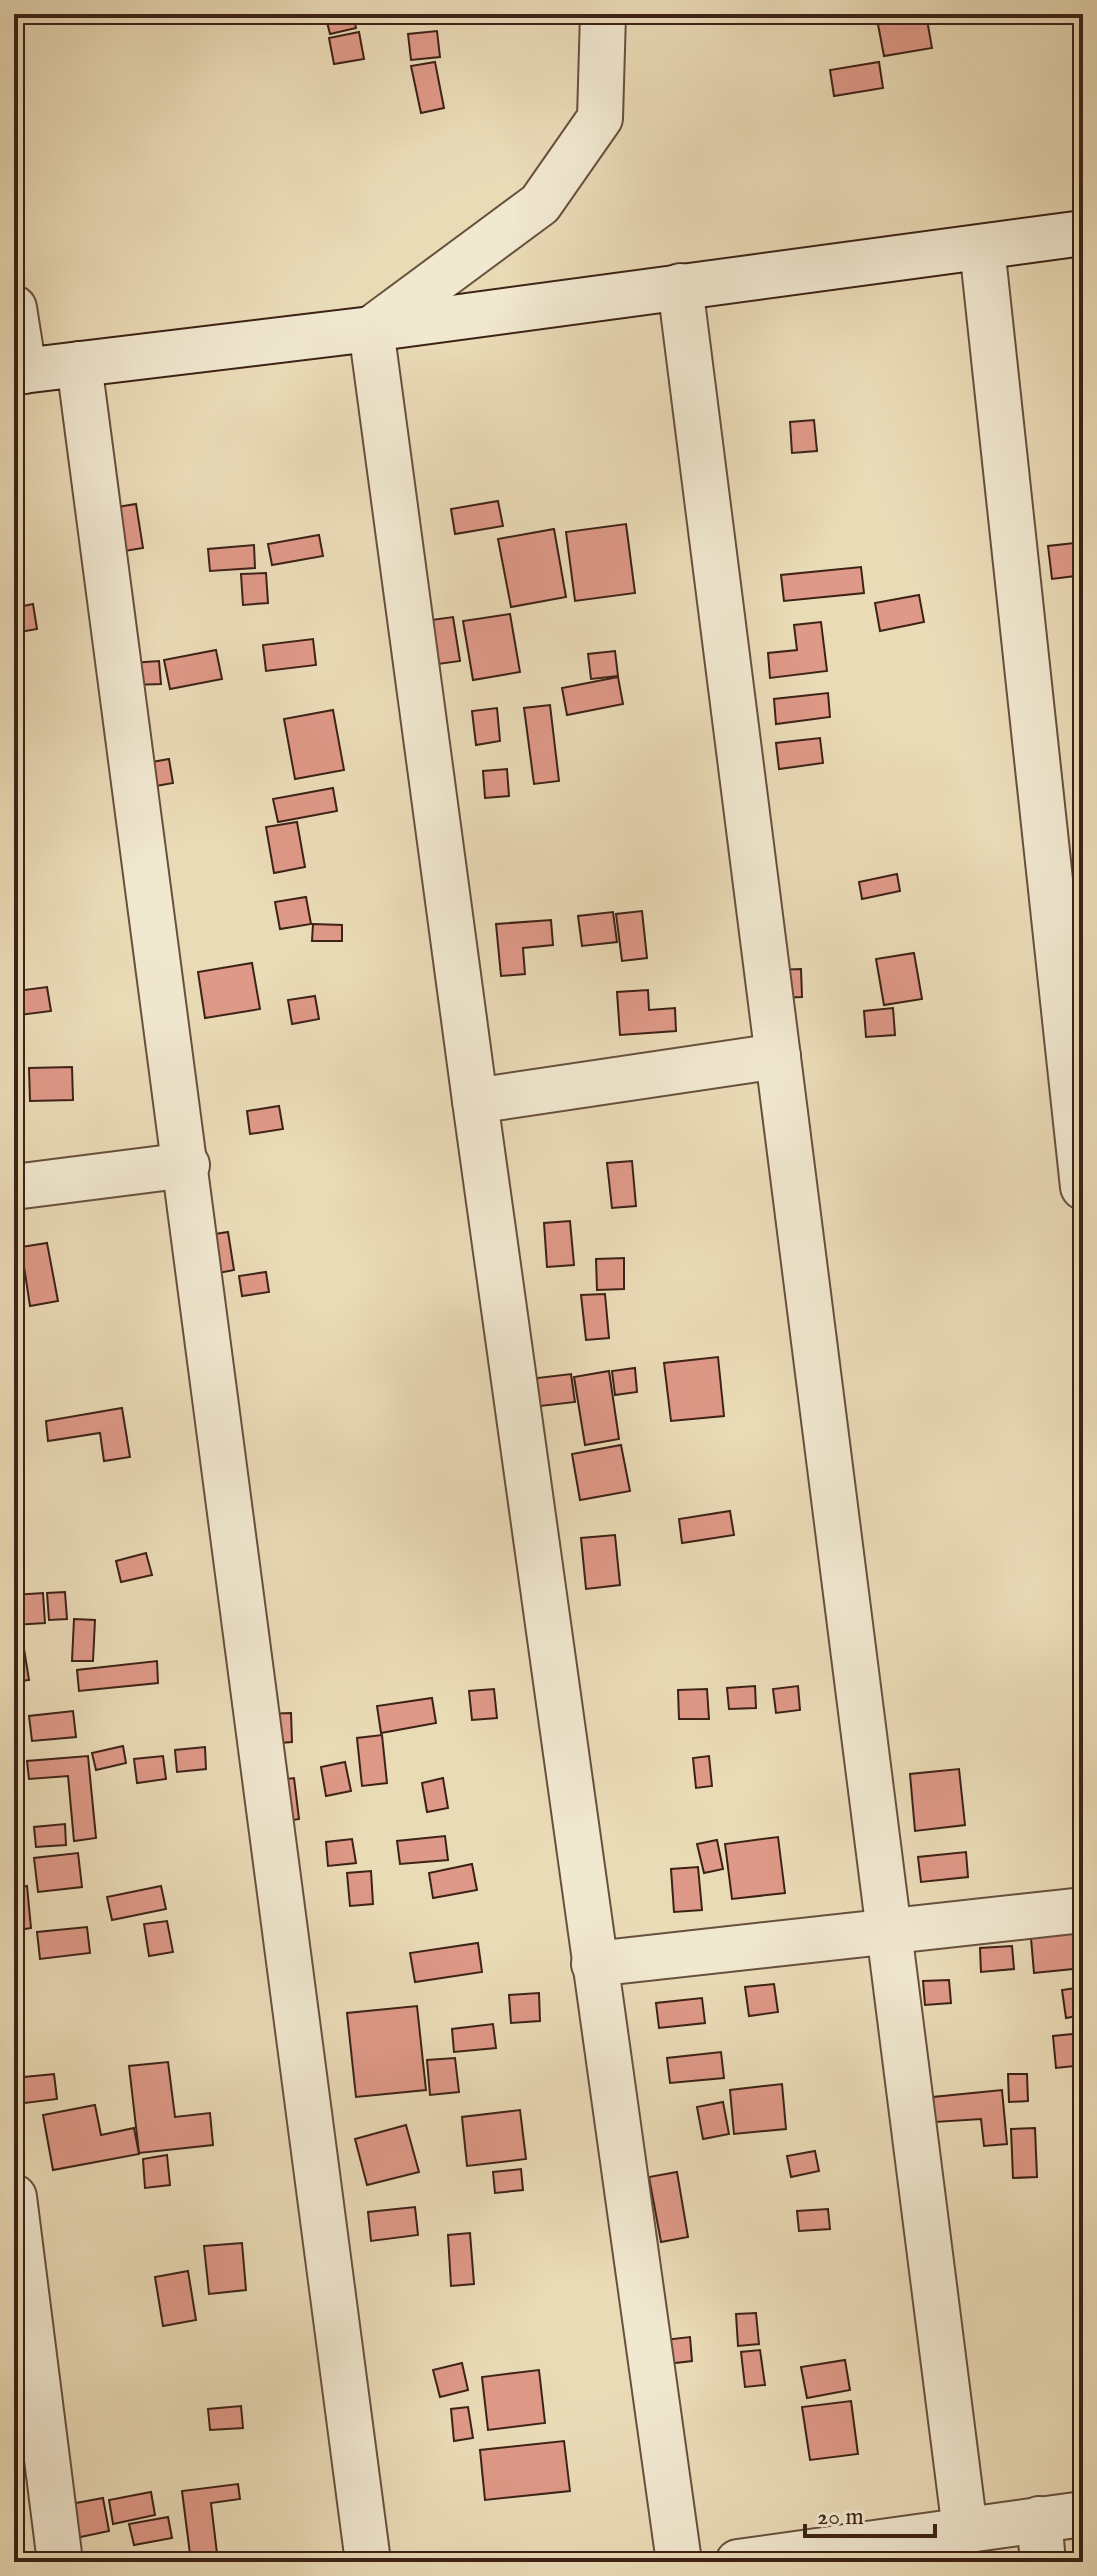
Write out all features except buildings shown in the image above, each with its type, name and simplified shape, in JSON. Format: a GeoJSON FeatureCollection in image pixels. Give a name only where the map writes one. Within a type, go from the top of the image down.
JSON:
{"type":"FeatureCollection","features":[{"type":"Feature","properties":{"kind":"street"},"geometry":{"type":"LineString","coordinates":[[371,329],[540,204],[600,118],[603,14]]}},
{"type":"Feature","properties":{"kind":"street"},"geometry":{"type":"LineString","coordinates":[[14,308],[19,372],[371,329],[1083,233]]}},
{"type":"Feature","properties":{"kind":"street"},"geometry":{"type":"LineString","coordinates":[[982,247],[1083,1187]]}},
{"type":"Feature","properties":{"kind":"street"},"geometry":{"type":"LineString","coordinates":[[680,286],[965,2530]]}},
{"type":"Feature","properties":{"kind":"street"},"geometry":{"type":"LineString","coordinates":[[371,329],[594,1964],[679,2562]]}},
{"type":"Feature","properties":{"kind":"street"},"geometry":{"type":"LineString","coordinates":[[79,364],[187,1165],[276,1874],[368,2562]]}},
{"type":"Feature","properties":{"kind":"street"},"geometry":{"type":"LineString","coordinates":[[475,1101],[778,1056]]}},
{"type":"Feature","properties":{"kind":"street"},"geometry":{"type":"LineString","coordinates":[[14,1187],[187,1165]]}},
{"type":"Feature","properties":{"kind":"street"},"geometry":{"type":"LineString","coordinates":[[594,1964],[1083,1910]]}},
{"type":"Feature","properties":{"kind":"street"},"geometry":{"type":"LineString","coordinates":[[14,2197],[60,2562]]}},
{"type":"Feature","properties":{"kind":"street"},"geometry":{"type":"LineString","coordinates":[[738,2562],[1083,2514]]}},
{"type":"Feature","properties":{"kind":"street"},"geometry":{"type":"LineString","coordinates":[[1039,2519],[1043,2562]]}}]}
